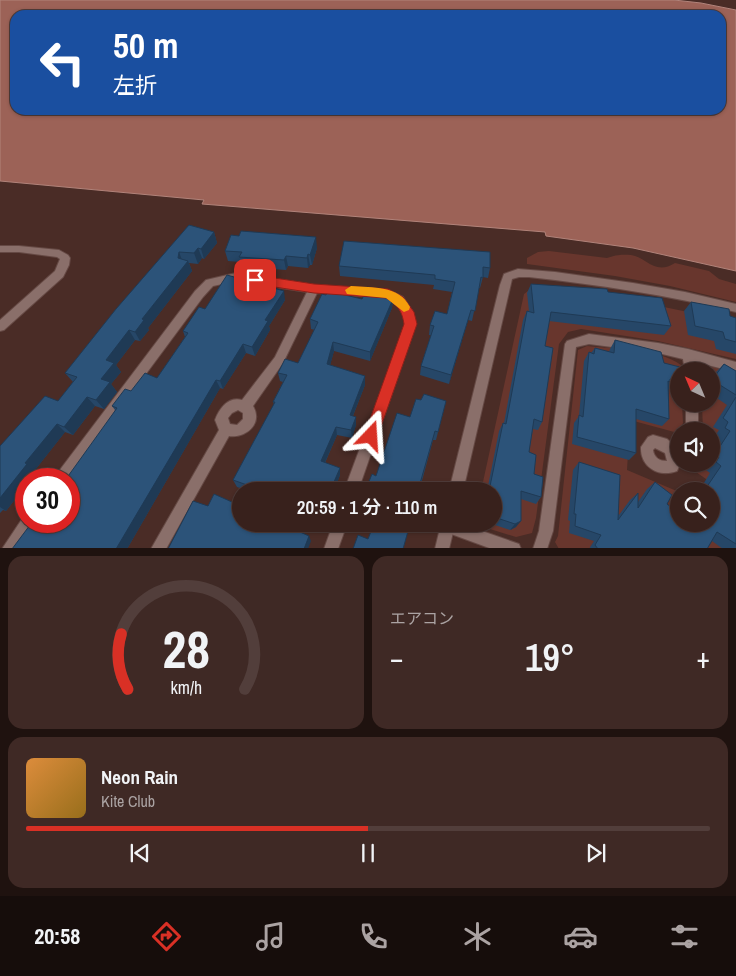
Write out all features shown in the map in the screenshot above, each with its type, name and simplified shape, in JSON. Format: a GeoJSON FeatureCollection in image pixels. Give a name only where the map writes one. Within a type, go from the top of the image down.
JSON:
{"type":"FeatureCollection","features":[{"type":"Feature","properties":{"kind":"street"},"geometry":{"type":"LineString","coordinates":[[0,249],[19,249],[60,254],[65,258],[64,265],[59,274],[0,326]]}},
{"type":"Feature","properties":{"kind":"street"},"geometry":{"type":"LineString","coordinates":[[458,482],[508,277],[518,273],[529,273],[617,283],[736,308]]}},
{"type":"Feature","properties":{"kind":"street"},"geometry":{"type":"LineString","coordinates":[[68,468],[199,294],[210,283],[236,277],[314,289],[388,294],[399,300],[408,312],[411,324],[354,482]]}},
{"type":"Feature","properties":{"kind":"street"},"geometry":{"type":"LineString","coordinates":[[245,406],[279,360],[314,289]]}},
{"type":"Feature","properties":{"kind":"street"},"geometry":{"type":"LineString","coordinates":[[540,548],[546,531],[571,344],[589,339],[658,348],[736,366]]}},
{"type":"Feature","properties":{"kind":"street"},"geometry":{"type":"LineString","coordinates":[[688,354],[689,362]]}},
{"type":"Feature","properties":{"kind":"street"},"geometry":{"type":"LineString","coordinates":[[233,405],[245,406],[249,410],[249,422],[239,431],[226,430],[221,420],[223,414],[233,405]]}},
{"type":"Feature","properties":{"kind":"street"},"geometry":{"type":"LineString","coordinates":[[158,548],[226,430]]}},
{"type":"Feature","properties":{"kind":"street"},"geometry":{"type":"LineString","coordinates":[[331,548],[337,532]]}},
{"type":"Feature","properties":{"kind":"street"},"geometry":{"type":"LineString","coordinates":[[442,548],[446,532]]}},
{"type":"Feature","properties":{"kind":"street"},"geometry":{"type":"LineString","coordinates":[[468,532],[514,548]]}},
{"type":"Feature","properties":{"kind":"street"},"geometry":{"type":"LineString","coordinates":[[9,548],[20,533]]}},
{"type":"Feature","properties":{"kind":"shaded area"},"geometry":{"type":"Polygon","coordinates":[[[0,0],[674,0],[736,10],[736,271],[633,248],[546,236],[545,232],[202,204],[204,200],[0,181],[0,0]]]}},
{"type":"Feature","properties":{"kind":"shaded area"},"geometry":{"type":"Polygon","coordinates":[[[549,251],[607,258],[631,255],[656,267],[662,268],[675,263],[709,271],[719,279],[736,284],[736,302],[670,286],[615,276],[527,264],[527,258],[538,252],[549,251]]]}},
{"type":"Feature","properties":{"kind":"shaded area"},"geometry":{"type":"Polygon","coordinates":[[[532,288],[584,294],[686,311],[736,324],[736,359],[658,341],[581,329],[568,332],[559,344],[536,518],[532,533],[516,537],[500,532],[502,532],[502,482],[483,482],[524,294],[532,288]]]}},
{"type":"Feature","properties":{"kind":"shaded area"},"geometry":{"type":"Polygon","coordinates":[[[587,346],[623,349],[649,352],[672,359],[676,362],[670,362],[670,412],[682,412],[683,422],[670,422],[670,431],[630,420],[627,470],[670,488],[670,532],[720,532],[736,545],[735,548],[558,548],[555,542],[558,536],[578,350],[587,346]]]}},
{"type":"Feature","properties":{"kind":"shaded area"},"geometry":{"type":"Polygon","coordinates":[[[720,369],[736,374],[736,500],[720,489],[720,482],[710,482],[696,472],[720,472],[720,422],[703,422],[702,412],[720,412],[720,369]]]}},
{"type":"Feature","properties":{"kind":"building"},"geometry":{"type":"Polygon","coordinates":[[[189,225],[214,232],[201,249],[198,248],[194,253],[179,252],[178,258],[188,261],[142,319],[144,320],[135,332],[129,330],[106,360],[114,363],[101,379],[110,382],[96,400],[87,397],[64,427],[57,424],[25,463],[27,464],[24,468],[15,468],[15,479],[0,498],[0,446],[45,396],[58,401],[77,377],[65,373],[116,309],[189,225]]]}},
{"type":"Feature","properties":{"kind":"building"},"geometry":{"type":"Polygon","coordinates":[[[241,231],[316,237],[310,255],[308,254],[307,258],[286,256],[284,260],[239,257],[242,252],[225,251],[231,235],[239,236],[241,231]]]}},
{"type":"Feature","properties":{"kind":"building"},"geometry":{"type":"Polygon","coordinates":[[[344,241],[490,252],[490,268],[483,267],[483,278],[481,277],[475,311],[471,310],[451,375],[421,366],[434,326],[430,325],[435,311],[447,314],[455,282],[435,279],[435,275],[339,266],[344,241]]]}},
{"type":"Feature","properties":{"kind":"building"},"geometry":{"type":"Polygon","coordinates":[[[227,275],[284,291],[265,320],[268,321],[252,347],[243,344],[220,381],[216,380],[117,548],[13,548],[24,533],[80,533],[80,468],[74,468],[117,408],[112,406],[125,389],[131,391],[145,373],[157,378],[188,333],[183,331],[199,307],[205,309],[227,275]]]}},
{"type":"Feature","properties":{"kind":"building"},"geometry":{"type":"Polygon","coordinates":[[[531,284],[607,289],[608,292],[662,298],[671,326],[551,312],[545,346],[553,348],[542,422],[534,419],[529,452],[536,455],[534,474],[543,477],[541,497],[521,491],[521,521],[515,524],[502,520],[502,482],[491,482],[503,423],[506,424],[527,311],[534,313],[531,284]]]}},
{"type":"Feature","properties":{"kind":"building"},"geometry":{"type":"Polygon","coordinates":[[[367,289],[393,299],[370,352],[333,342],[327,364],[365,376],[350,415],[356,417],[351,430],[336,427],[321,461],[340,468],[334,482],[239,482],[233,480],[275,402],[273,402],[287,375],[278,373],[285,359],[298,363],[318,322],[310,319],[322,294],[326,295],[328,291],[362,299],[367,289]]]}},
{"type":"Feature","properties":{"kind":"building"},"geometry":{"type":"Polygon","coordinates":[[[691,302],[729,309],[730,316],[736,318],[736,342],[725,339],[723,332],[695,326],[691,302]]]}},
{"type":"Feature","properties":{"kind":"building"},"geometry":{"type":"Polygon","coordinates":[[[615,340],[661,352],[664,363],[670,364],[670,382],[668,381],[669,419],[636,409],[636,453],[577,437],[579,415],[583,417],[589,352],[594,354],[595,348],[614,353],[615,340]]]}},
{"type":"Feature","properties":{"kind":"building"},"geometry":{"type":"Polygon","coordinates":[[[724,364],[736,371],[736,395],[720,385],[720,369],[724,364]]]}},
{"type":"Feature","properties":{"kind":"building"},"geometry":{"type":"Polygon","coordinates":[[[424,394],[446,401],[438,432],[435,431],[420,482],[369,482],[372,474],[376,476],[397,413],[410,417],[416,399],[421,400],[424,394]]]}},
{"type":"Feature","properties":{"kind":"building"},"geometry":{"type":"Polygon","coordinates":[[[736,397],[736,544],[717,532],[720,532],[720,482],[710,482],[717,472],[720,472],[720,446],[730,431],[725,428],[728,422],[723,418],[736,397]]]}},
{"type":"Feature","properties":{"kind":"building"},"geometry":{"type":"Polygon","coordinates":[[[579,462],[620,475],[618,520],[638,493],[638,508],[655,482],[670,493],[667,504],[670,506],[670,532],[717,532],[708,548],[597,548],[595,545],[601,535],[575,526],[576,514],[574,514],[579,462]]]}},
{"type":"Feature","properties":{"kind":"building"},"geometry":{"type":"Polygon","coordinates":[[[214,494],[232,502],[232,532],[300,532],[309,536],[304,548],[169,548],[193,501],[208,506],[214,494]]]}},
{"type":"Feature","properties":{"kind":"building"},"geometry":{"type":"Polygon","coordinates":[[[371,532],[408,532],[403,548],[353,548],[358,535],[368,539],[371,532]]]}},
{"type":"Feature","properties":{"kind":"slow traffic"},"geometry":{"type":"LineString","coordinates":[[351,290],[388,294],[399,300],[404,307]]}},
{"type":"Feature","properties":{"kind":"route"},"geometry":{"type":"LineString","coordinates":[[255,280],[314,289],[338,289],[388,294],[399,300],[408,312],[411,324],[371,436]]}}]}
